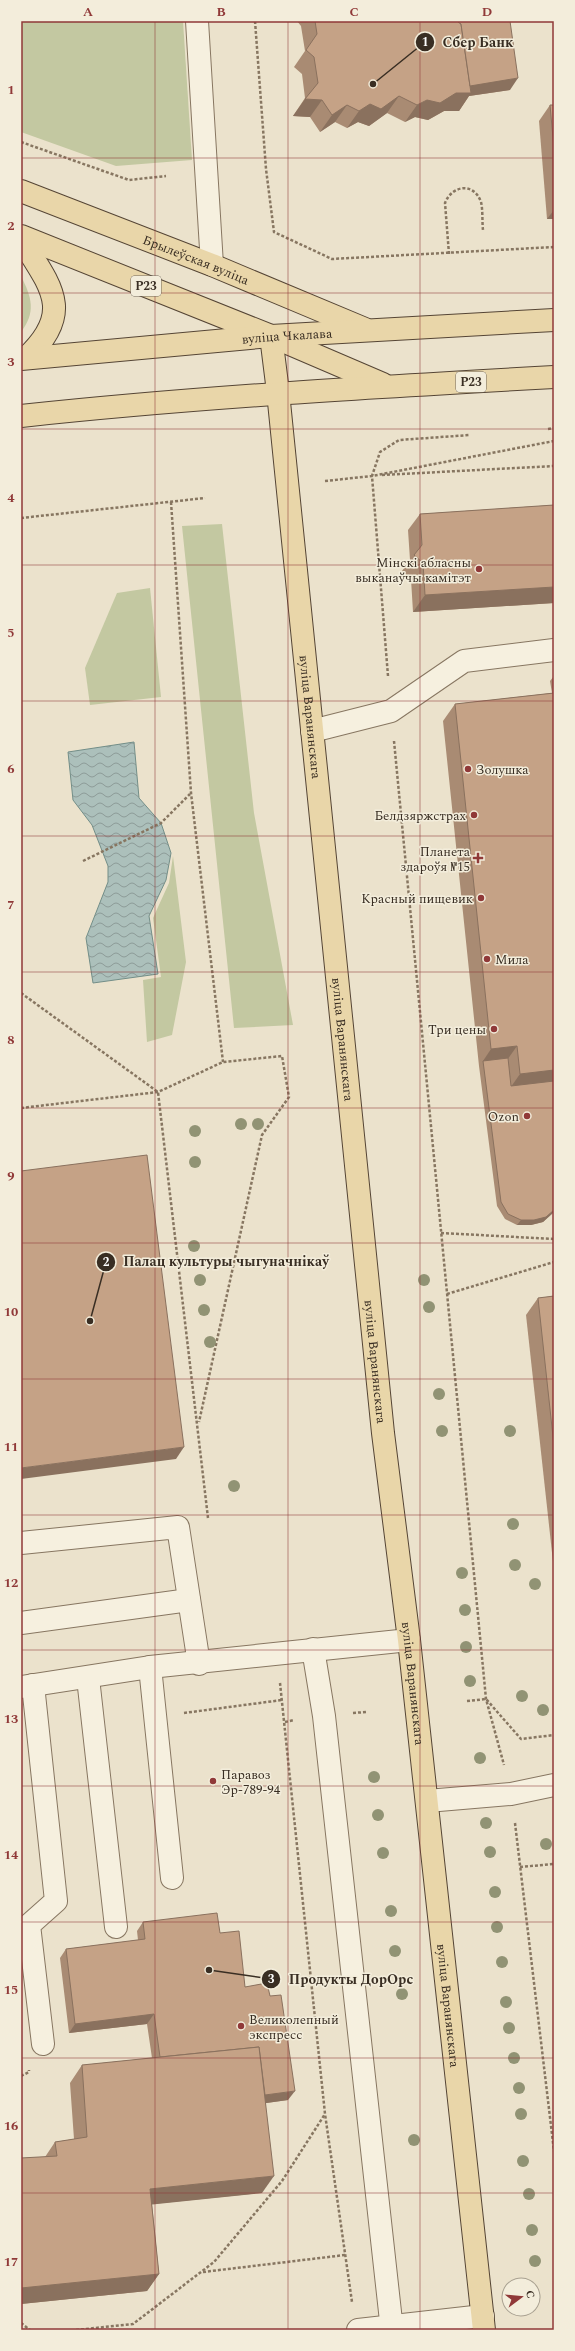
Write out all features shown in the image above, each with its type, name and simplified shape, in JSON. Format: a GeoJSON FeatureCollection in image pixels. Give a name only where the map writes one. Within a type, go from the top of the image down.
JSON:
{"type":"FeatureCollection","features":[{"type":"Feature","properties":{"kind":"main road","name":"Брылеўская вуліца"},"geometry":{"type":"LineString","coordinates":[[21,191],[212,265],[370,331]]}},
{"type":"Feature","properties":{"kind":"main road","name":"Р23"},"geometry":{"type":"LineString","coordinates":[[21,238],[271,336],[388,386],[554,378]]}},
{"type":"Feature","properties":{"kind":"main road"},"geometry":{"type":"LineString","coordinates":[[21,238],[45,278],[54,300],[54,322],[40,345],[23,359]]}},
{"type":"Feature","properties":{"kind":"main road","name":"вуліца Чкалава"},"geometry":{"type":"LineString","coordinates":[[23,359],[271,336],[554,320]]}},
{"type":"Feature","properties":{"kind":"main road","name":"вуліца Варанянскага"},"geometry":{"type":"LineString","coordinates":[[271,336],[278,392],[383,1433],[409,1640],[483,2323]]}},
{"type":"Feature","properties":{"kind":"main road"},"geometry":{"type":"LineString","coordinates":[[21,416],[132,404],[278,392],[388,386]]}},
{"type":"Feature","properties":{"kind":"lane"},"geometry":{"type":"LineString","coordinates":[[198,21],[212,265]]}},
{"type":"Feature","properties":{"kind":"lane"},"geometry":{"type":"LineString","coordinates":[[312,731],[391,711],[464,661],[554,650]]}},
{"type":"Feature","properties":{"kind":"lane"},"geometry":{"type":"LineString","coordinates":[[21,1543],[178,1527],[199,1664]]}},
{"type":"Feature","properties":{"kind":"lane"},"geometry":{"type":"LineString","coordinates":[[21,1623],[189,1600]]}},
{"type":"Feature","properties":{"kind":"lane"},"geometry":{"type":"LineString","coordinates":[[43,2044],[29,1925],[56,1901],[27,1686],[88,1678],[150,1667],[199,1664],[409,1640]]}},
{"type":"Feature","properties":{"kind":"lane"},"geometry":{"type":"LineString","coordinates":[[314,1650],[324,1716],[392,2329]]}},
{"type":"Feature","properties":{"kind":"lane"},"geometry":{"type":"LineString","coordinates":[[150,1667],[172,1878]]}},
{"type":"Feature","properties":{"kind":"lane"},"geometry":{"type":"LineString","coordinates":[[88,1678],[116,1926]]}},
{"type":"Feature","properties":{"kind":"lane"},"geometry":{"type":"LineString","coordinates":[[427,1801],[511,1794],[554,1785]]}},
{"type":"Feature","properties":{"kind":"lane"},"geometry":{"type":"LineString","coordinates":[[358,2330],[483,2323]]}},
{"type":"Feature","properties":{"kind":"path"},"geometry":{"type":"LineString","coordinates":[[255,21],[266,169],[274,232],[332,259],[449,254],[554,247]]}},
{"type":"Feature","properties":{"kind":"path"},"geometry":{"type":"LineString","coordinates":[[21,142],[129,180],[166,176]]}},
{"type":"Feature","properties":{"kind":"path"},"geometry":{"type":"LineString","coordinates":[[449,254],[445,203],[448,196],[453,191],[460,187],[470,189],[477,194],[481,203],[483,230]]}},
{"type":"Feature","properties":{"kind":"path"},"geometry":{"type":"LineString","coordinates":[[548,429],[554,428]]}},
{"type":"Feature","properties":{"kind":"path"},"geometry":{"type":"LineString","coordinates":[[470,435],[400,440],[380,452],[372,476],[391,711],[486,1699],[511,1794],[554,2151]]}},
{"type":"Feature","properties":{"kind":"path"},"geometry":{"type":"LineString","coordinates":[[372,476],[554,441]]}},
{"type":"Feature","properties":{"kind":"path"},"geometry":{"type":"LineString","coordinates":[[325,481],[372,476],[554,466]]}},
{"type":"Feature","properties":{"kind":"path"},"geometry":{"type":"LineString","coordinates":[[21,518],[205,498]]}},
{"type":"Feature","properties":{"kind":"path"},"geometry":{"type":"LineString","coordinates":[[171,502],[191,793],[223,1062]]}},
{"type":"Feature","properties":{"kind":"path"},"geometry":{"type":"LineString","coordinates":[[83,861],[162,823],[191,793]]}},
{"type":"Feature","properties":{"kind":"path"},"geometry":{"type":"LineString","coordinates":[[21,993],[158,1092],[209,1523]]}},
{"type":"Feature","properties":{"kind":"path"},"geometry":{"type":"LineString","coordinates":[[21,1108],[158,1092],[223,1062],[282,1056],[289,1097],[262,1135],[198,1426]]}},
{"type":"Feature","properties":{"kind":"path"},"geometry":{"type":"LineString","coordinates":[[441,1233],[554,1239]]}},
{"type":"Feature","properties":{"kind":"path"},"geometry":{"type":"LineString","coordinates":[[447,1294],[554,1262]]}},
{"type":"Feature","properties":{"kind":"path"},"geometry":{"type":"LineString","coordinates":[[276,1654],[285,1722],[325,2114],[353,2308]]}},
{"type":"Feature","properties":{"kind":"path"},"geometry":{"type":"LineString","coordinates":[[467,1701],[486,1699]]}},
{"type":"Feature","properties":{"kind":"path"},"geometry":{"type":"LineString","coordinates":[[486,1699],[521,1739],[554,1735]]}},
{"type":"Feature","properties":{"kind":"path"},"geometry":{"type":"LineString","coordinates":[[520,1867],[554,1864]]}},
{"type":"Feature","properties":{"kind":"path"},"geometry":{"type":"LineString","coordinates":[[76,2330],[133,2324],[202,2273],[214,2262],[282,2181],[325,2114]]}},
{"type":"Feature","properties":{"kind":"path"},"geometry":{"type":"LineString","coordinates":[[202,2273],[346,2255]]}},
{"type":"Feature","properties":{"kind":"path"},"geometry":{"type":"LineString","coordinates":[[21,2323],[30,2330]]}},
{"type":"Feature","properties":{"kind":"green space"},"geometry":{"type":"Polygon","coordinates":[[[21,21],[183,21],[192,160],[116,166],[21,132],[21,21]]]}},
{"type":"Feature","properties":{"kind":"green space"},"geometry":{"type":"Polygon","coordinates":[[[21,276],[28,291],[31,305],[29,318],[21,332],[21,276]]]}},
{"type":"Feature","properties":{"kind":"green space"},"geometry":{"type":"Polygon","coordinates":[[[222,524],[254,813],[293,1025],[234,1028],[182,526],[222,524]]]}},
{"type":"Feature","properties":{"kind":"green space"},"geometry":{"type":"Polygon","coordinates":[[[150,588],[161,697],[90,705],[85,668],[117,593],[150,588]]]}},
{"type":"Feature","properties":{"kind":"green space"},"geometry":{"type":"Polygon","coordinates":[[[173,856],[186,962],[172,1035],[147,1042],[143,980],[161,977],[153,918],[169,883],[173,856]]]}},
{"type":"Feature","properties":{"kind":"water"},"geometry":{"type":"Polygon","coordinates":[[[134,742],[139,798],[161,823],[171,853],[166,880],[149,916],[158,974],[93,983],[86,938],[108,882],[108,866],[92,825],[73,800],[68,752],[134,742]]]}},
{"type":"Feature","properties":{"kind":"building"},"geometry":{"type":"Polygon","coordinates":[[[315,21],[457,21],[461,24],[471,93],[456,93],[440,103],[427,100],[417,105],[399,96],[381,109],[370,104],[359,111],[347,105],[332,115],[322,100],[305,99],[318,83],[314,57],[306,50],[317,34],[315,21]]]}},
{"type":"Feature","properties":{"kind":"building"},"geometry":{"type":"Polygon","coordinates":[[[457,21],[510,21],[518,78],[470,86],[461,24],[457,21]]]}},
{"type":"Feature","properties":{"kind":"building"},"geometry":{"type":"Polygon","coordinates":[[[550,105],[554,105],[554,149],[550,105]]]}},
{"type":"Feature","properties":{"kind":"building","name":"Мінскі абласны выканаўчы камітэт"},"geometry":{"type":"Polygon","coordinates":[[[554,505],[554,587],[425,595],[423,563],[414,555],[422,545],[420,514],[554,505]]]}},
{"type":"Feature","properties":{"kind":"building"},"geometry":{"type":"Polygon","coordinates":[[[554,693],[554,1070],[520,1074],[517,1046],[491,1049],[455,704],[554,693]]]}},
{"type":"Feature","properties":{"kind":"building"},"geometry":{"type":"Polygon","coordinates":[[[508,1058],[511,1086],[554,1081],[554,1210],[546,1217],[534,1220],[521,1220],[508,1214],[501,1202],[483,1061],[508,1058]]]}},
{"type":"Feature","properties":{"kind":"building"},"geometry":{"type":"Polygon","coordinates":[[[147,1155],[184,1447],[21,1468],[21,1171],[147,1155]]]}},
{"type":"Feature","properties":{"kind":"building"},"geometry":{"type":"Polygon","coordinates":[[[554,1296],[554,1446],[538,1298],[554,1296]]]}},
{"type":"Feature","properties":{"kind":"building"},"geometry":{"type":"Polygon","coordinates":[[[217,1913],[220,1933],[239,1931],[245,1987],[267,1983],[270,1996],[281,1995],[295,2091],[265,2095],[259,2047],[160,2057],[154,2014],[75,2024],[66,1949],[145,1939],[143,1922],[217,1913]]]}},
{"type":"Feature","properties":{"kind":"building"},"geometry":{"type":"Polygon","coordinates":[[[259,2047],[274,2176],[150,2189],[159,2274],[21,2288],[21,2158],[57,2156],[55,2142],[87,2137],[82,2065],[259,2047]]]}},
{"type":"Feature","properties":{"kind":"place","name":"Сбер Банк"},"geometry":{"type":"Point","coordinates":[373,84]}},
{"type":"Feature","properties":{"kind":"place","name":"Мінскі абласны выканаўчы камітэт"},"geometry":{"type":"Point","coordinates":[479,569]}},
{"type":"Feature","properties":{"kind":"place","name":"Золушка"},"geometry":{"type":"Point","coordinates":[468,769]}},
{"type":"Feature","properties":{"kind":"place","name":"Белдзяржстрах"},"geometry":{"type":"Point","coordinates":[474,815]}},
{"type":"Feature","properties":{"kind":"place","name":"Планета здароўя №15"},"geometry":{"type":"Point","coordinates":[478,858]}},
{"type":"Feature","properties":{"kind":"place","name":"Красный пищевик"},"geometry":{"type":"Point","coordinates":[481,898]}},
{"type":"Feature","properties":{"kind":"place","name":"Мила"},"geometry":{"type":"Point","coordinates":[487,959]}},
{"type":"Feature","properties":{"kind":"place","name":"Три цены"},"geometry":{"type":"Point","coordinates":[494,1029]}},
{"type":"Feature","properties":{"kind":"place","name":"Ozon"},"geometry":{"type":"Point","coordinates":[527,1116]}},
{"type":"Feature","properties":{"kind":"place","name":"Палац культуры чыгуначнікаў"},"geometry":{"type":"Point","coordinates":[90,1321]}},
{"type":"Feature","properties":{"kind":"place","name":"Паравоз Эр-789-94"},"geometry":{"type":"Point","coordinates":[213,1781]}},
{"type":"Feature","properties":{"kind":"place","name":"Продукты ДорОрс"},"geometry":{"type":"Point","coordinates":[209,1970]}},
{"type":"Feature","properties":{"kind":"place","name":"Великолепный экспресс"},"geometry":{"type":"Point","coordinates":[241,2026]}}]}
